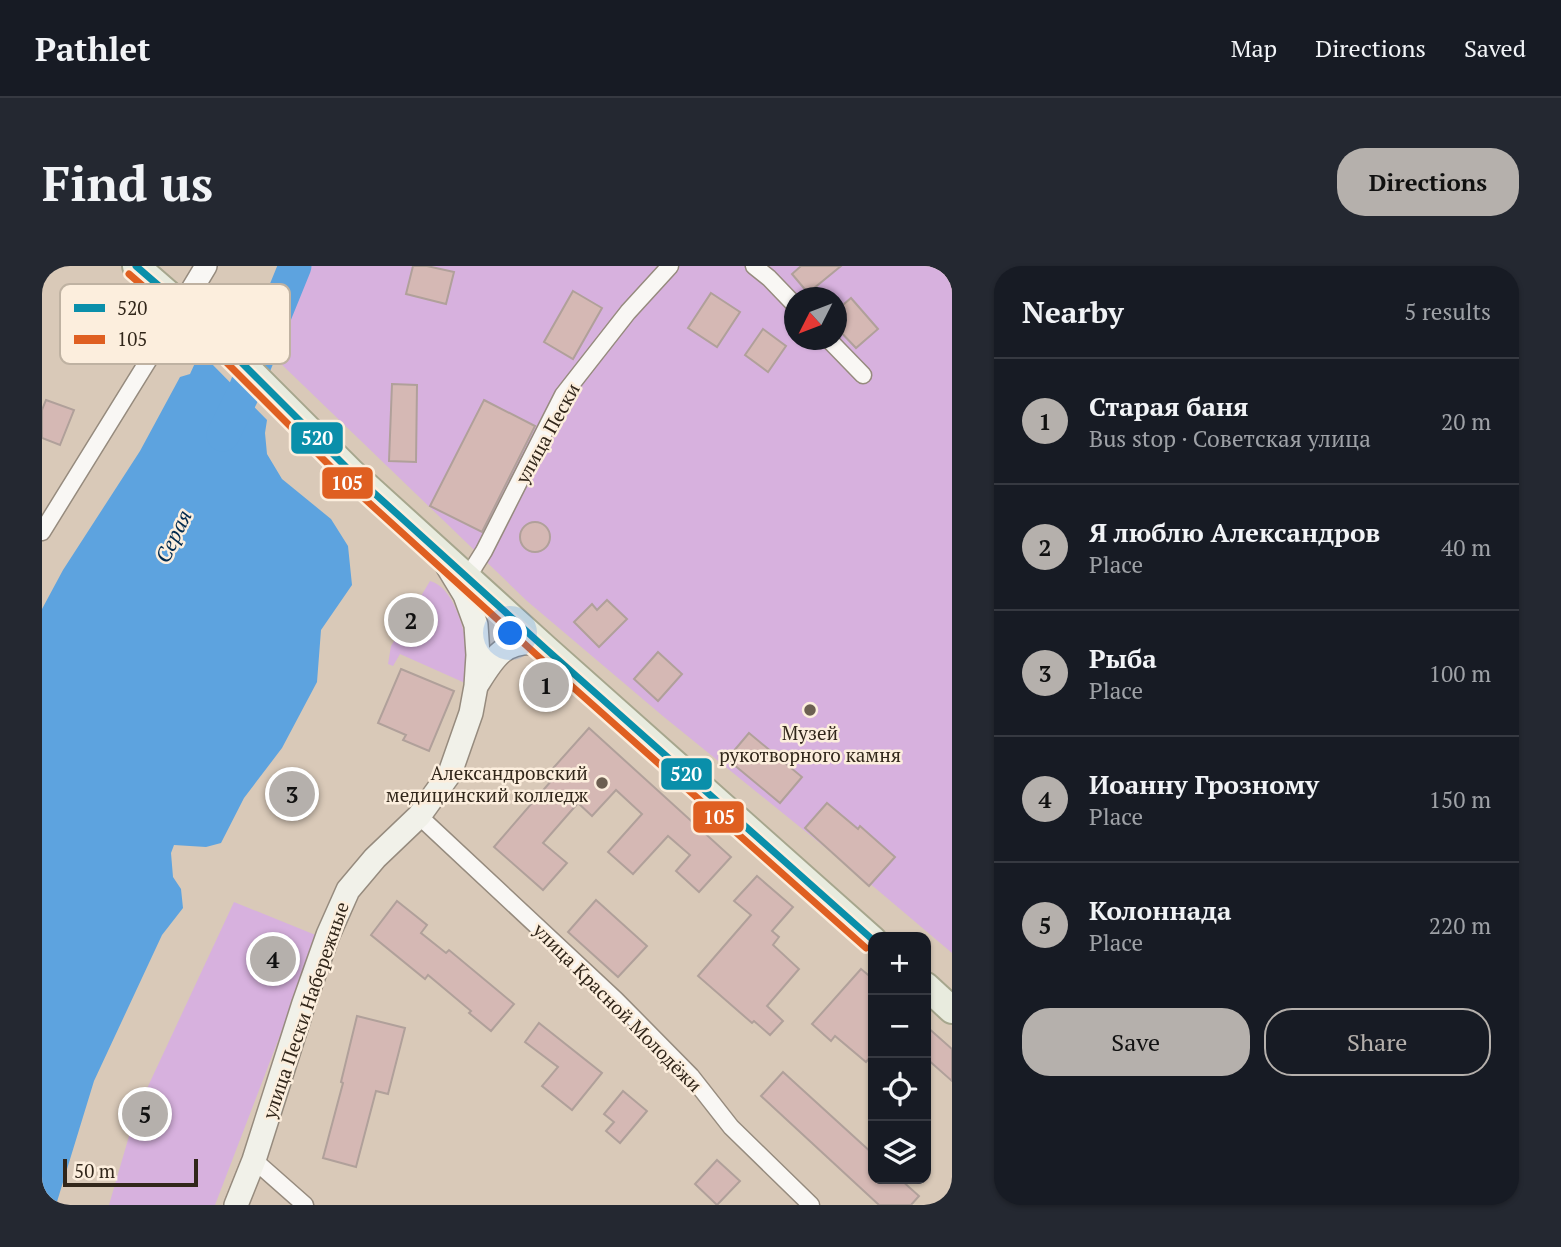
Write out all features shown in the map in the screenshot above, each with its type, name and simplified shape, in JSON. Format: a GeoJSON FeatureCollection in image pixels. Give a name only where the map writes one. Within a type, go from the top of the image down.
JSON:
{"type":"FeatureCollection","features":[{"type":"Feature","properties":{"kind":"main road"},"geometry":{"type":"LineString","coordinates":[[136,266],[157,284]]}},
{"type":"Feature","properties":{"kind":"main road"},"geometry":{"type":"LineString","coordinates":[[242,364],[352,473],[441,555],[868,936]]}},
{"type":"Feature","properties":{"kind":"main road","name":"улица Пески Набережные"},"geometry":{"type":"LineString","coordinates":[[236,1205],[254,1160],[328,935],[348,890],[419,816],[450,774],[471,713],[478,655],[476,625],[465,595],[441,555]]}},
{"type":"Feature","properties":{"kind":"main road","name":"улица Пески Набережные"},"geometry":{"type":"LineString","coordinates":[[476,686],[491,661],[504,648],[528,642],[539,643]]}},
{"type":"Feature","properties":{"kind":"main road"},"geometry":{"type":"LineString","coordinates":[[931,991],[952,1010]]}},
{"type":"Feature","properties":{"kind":"street"},"geometry":{"type":"LineString","coordinates":[[195,284],[206,266]]}},
{"type":"Feature","properties":{"kind":"street","name":"улица Пески"},"geometry":{"type":"LineString","coordinates":[[467,578],[484,551],[563,395],[628,312],[670,266]]}},
{"type":"Feature","properties":{"kind":"street"},"geometry":{"type":"LineString","coordinates":[[754,266],[784,294]]}},
{"type":"Feature","properties":{"kind":"street"},"geometry":{"type":"LineString","coordinates":[[839,350],[863,375]]}},
{"type":"Feature","properties":{"kind":"street"},"geometry":{"type":"LineString","coordinates":[[42,532],[146,364]]}},
{"type":"Feature","properties":{"kind":"street","name":"улица Красной Молодёжи"},"geometry":{"type":"LineString","coordinates":[[419,816],[616,1000],[691,1076],[731,1127],[811,1205]]}},
{"type":"Feature","properties":{"kind":"street"},"geometry":{"type":"LineString","coordinates":[[254,1160],[305,1205]]}},
{"type":"Feature","properties":{"kind":"shaded area"},"geometry":{"type":"Polygon","coordinates":[[[298,266],[952,266],[952,953],[931,935],[931,932],[927,932],[527,601],[281,364],[290,364],[288,284],[298,266]]]}},
{"type":"Feature","properties":{"kind":"shaded area"},"geometry":{"type":"Polygon","coordinates":[[[430,581],[445,591],[460,619],[467,648],[465,683],[400,654],[393,666],[388,664],[391,646],[430,581]]]}},
{"type":"Feature","properties":{"kind":"shaded area"},"geometry":{"type":"Polygon","coordinates":[[[234,902],[318,936],[215,1205],[109,1205],[136,1112],[234,902]]]}},
{"type":"Feature","properties":{"kind":"water"},"geometry":{"type":"Polygon","coordinates":[[[195,364],[212,364],[267,420],[267,454],[282,479],[331,519],[348,546],[352,585],[321,630],[317,682],[282,748],[244,798],[221,843],[206,847],[174,845],[171,853],[173,877],[181,889],[183,908],[162,935],[94,1081],[56,1205],[42,1205],[42,609],[63,570],[140,451],[180,377],[190,374],[195,364]]]}},
{"type":"Feature","properties":{"kind":"building"},"geometry":{"type":"Polygon","coordinates":[[[413,266],[454,272],[446,304],[406,294],[413,266]]]}},
{"type":"Feature","properties":{"kind":"building"},"geometry":{"type":"Polygon","coordinates":[[[801,266],[841,266],[815,287],[803,287],[792,274],[801,266]]]}},
{"type":"Feature","properties":{"kind":"building"},"geometry":{"type":"Polygon","coordinates":[[[573,291],[602,308],[573,359],[544,342],[573,291]]]}},
{"type":"Feature","properties":{"kind":"building"},"geometry":{"type":"Polygon","coordinates":[[[711,293],[740,312],[717,347],[688,328],[711,293]]]}},
{"type":"Feature","properties":{"kind":"building"},"geometry":{"type":"Polygon","coordinates":[[[851,298],[878,329],[856,348],[847,339],[847,301],[851,298]]]}},
{"type":"Feature","properties":{"kind":"building"},"geometry":{"type":"Polygon","coordinates":[[[763,329],[784,345],[784,349],[768,372],[745,355],[763,329]]]}},
{"type":"Feature","properties":{"kind":"building"},"geometry":{"type":"Polygon","coordinates":[[[392,384],[417,385],[416,462],[389,461],[392,384]]]}},
{"type":"Feature","properties":{"kind":"building"},"geometry":{"type":"Polygon","coordinates":[[[46,400],[74,410],[60,445],[42,438],[42,410],[46,400]]]}},
{"type":"Feature","properties":{"kind":"building"},"geometry":{"type":"Polygon","coordinates":[[[484,400],[535,426],[482,532],[430,506],[484,400]]]}},
{"type":"Feature","properties":{"kind":"building"},"geometry":{"type":"Polygon","coordinates":[[[535,522],[546,526],[550,537],[546,548],[535,552],[524,548],[520,537],[524,526],[535,522]]]}},
{"type":"Feature","properties":{"kind":"building"},"geometry":{"type":"Polygon","coordinates":[[[607,600],[627,619],[599,647],[574,622],[592,604],[597,610],[607,600]]]}},
{"type":"Feature","properties":{"kind":"building"},"geometry":{"type":"Polygon","coordinates":[[[658,652],[682,674],[658,701],[634,679],[658,652]]]}},
{"type":"Feature","properties":{"kind":"building"},"geometry":{"type":"Polygon","coordinates":[[[401,669],[454,691],[429,751],[403,740],[406,735],[378,723],[401,669]]]}},
{"type":"Feature","properties":{"kind":"building"},"geometry":{"type":"Polygon","coordinates":[[[589,728],[731,857],[699,892],[676,871],[690,855],[668,836],[633,874],[608,852],[642,814],[616,790],[592,816],[578,803],[543,843],[567,863],[543,890],[494,847],[552,780],[547,775],[589,728]]]}},
{"type":"Feature","properties":{"kind":"building"},"geometry":{"type":"Polygon","coordinates":[[[749,733],[802,777],[780,803],[727,759],[749,733]]]}},
{"type":"Feature","properties":{"kind":"building"},"geometry":{"type":"Polygon","coordinates":[[[827,803],[858,829],[860,826],[895,857],[869,886],[805,828],[827,803]]]}},
{"type":"Feature","properties":{"kind":"building"},"geometry":{"type":"Polygon","coordinates":[[[757,876],[793,907],[772,931],[779,937],[773,945],[799,969],[767,1006],[783,1021],[770,1035],[754,1021],[752,1023],[698,976],[751,915],[734,901],[757,876]]]}},
{"type":"Feature","properties":{"kind":"building"},"geometry":{"type":"Polygon","coordinates":[[[596,900],[647,946],[618,977],[568,932],[596,900]]]}},
{"type":"Feature","properties":{"kind":"building"},"geometry":{"type":"Polygon","coordinates":[[[397,901],[427,925],[421,933],[446,953],[449,950],[514,1004],[491,1031],[428,975],[425,979],[371,935],[397,901]]]}},
{"type":"Feature","properties":{"kind":"building"},"geometry":{"type":"Polygon","coordinates":[[[861,969],[868,975],[866,1062],[835,1036],[831,1041],[812,1024],[861,969]]]}},
{"type":"Feature","properties":{"kind":"building"},"geometry":{"type":"Polygon","coordinates":[[[357,1016],[405,1028],[388,1094],[376,1091],[356,1167],[323,1158],[357,1016]]]}},
{"type":"Feature","properties":{"kind":"building"},"geometry":{"type":"Polygon","coordinates":[[[539,1023],[602,1073],[572,1110],[542,1086],[558,1067],[525,1042],[539,1023]]]}},
{"type":"Feature","properties":{"kind":"building"},"geometry":{"type":"Polygon","coordinates":[[[931,1030],[952,1049],[952,1081],[931,1062],[931,1030]]]}},
{"type":"Feature","properties":{"kind":"building"},"geometry":{"type":"Polygon","coordinates":[[[783,1072],[868,1149],[868,1184],[906,1184],[919,1196],[911,1205],[879,1205],[761,1096],[783,1072]]]}},
{"type":"Feature","properties":{"kind":"building"},"geometry":{"type":"Polygon","coordinates":[[[623,1091],[647,1111],[620,1143],[606,1131],[614,1122],[604,1114],[623,1091]]]}},
{"type":"Feature","properties":{"kind":"building"},"geometry":{"type":"Polygon","coordinates":[[[717,1160],[740,1181],[717,1205],[695,1184],[717,1160]]]}},
{"type":"Feature","properties":{"kind":"waterway","name":"Серая"},"geometry":{"type":"LineString","coordinates":[[288,284],[295,266]]}},
{"type":"Feature","properties":{"kind":"waterway","name":"Серая"},"geometry":{"type":"LineString","coordinates":[[223,435],[255,364]]}},
{"type":"Feature","properties":{"kind":"transit line","name":"520"},"geometry":{"type":"LineString","coordinates":[[136,266],[157,284]]}},
{"type":"Feature","properties":{"kind":"transit line","name":"105"},"geometry":{"type":"LineString","coordinates":[[129,274],[141,284]]}},
{"type":"Feature","properties":{"kind":"transit line","name":"105"},"geometry":{"type":"LineString","coordinates":[[228,364],[345,481],[866,948]]}},
{"type":"Feature","properties":{"kind":"transit line","name":"520"},"geometry":{"type":"LineString","coordinates":[[243,364],[352,473],[868,936]]}},
{"type":"Feature","properties":{"kind":"place","name":"Я люблю Александров"},"geometry":{"type":"Point","coordinates":[411,620]}},
{"type":"Feature","properties":{"kind":"place","name":"Старая баня"},"geometry":{"type":"Point","coordinates":[546,685]}},
{"type":"Feature","properties":{"kind":"place","name":"Музей рукотворного камня"},"geometry":{"type":"Point","coordinates":[810,710]}},
{"type":"Feature","properties":{"kind":"place","name":"Александровский медицинский колледж"},"geometry":{"type":"Point","coordinates":[602,783]}},
{"type":"Feature","properties":{"kind":"place","name":"Рыба"},"geometry":{"type":"Point","coordinates":[292,794]}},
{"type":"Feature","properties":{"kind":"place","name":"Иоанну Грозному"},"geometry":{"type":"Point","coordinates":[273,959]}},
{"type":"Feature","properties":{"kind":"place","name":"Колоннада"},"geometry":{"type":"Point","coordinates":[145,1114]}}]}
